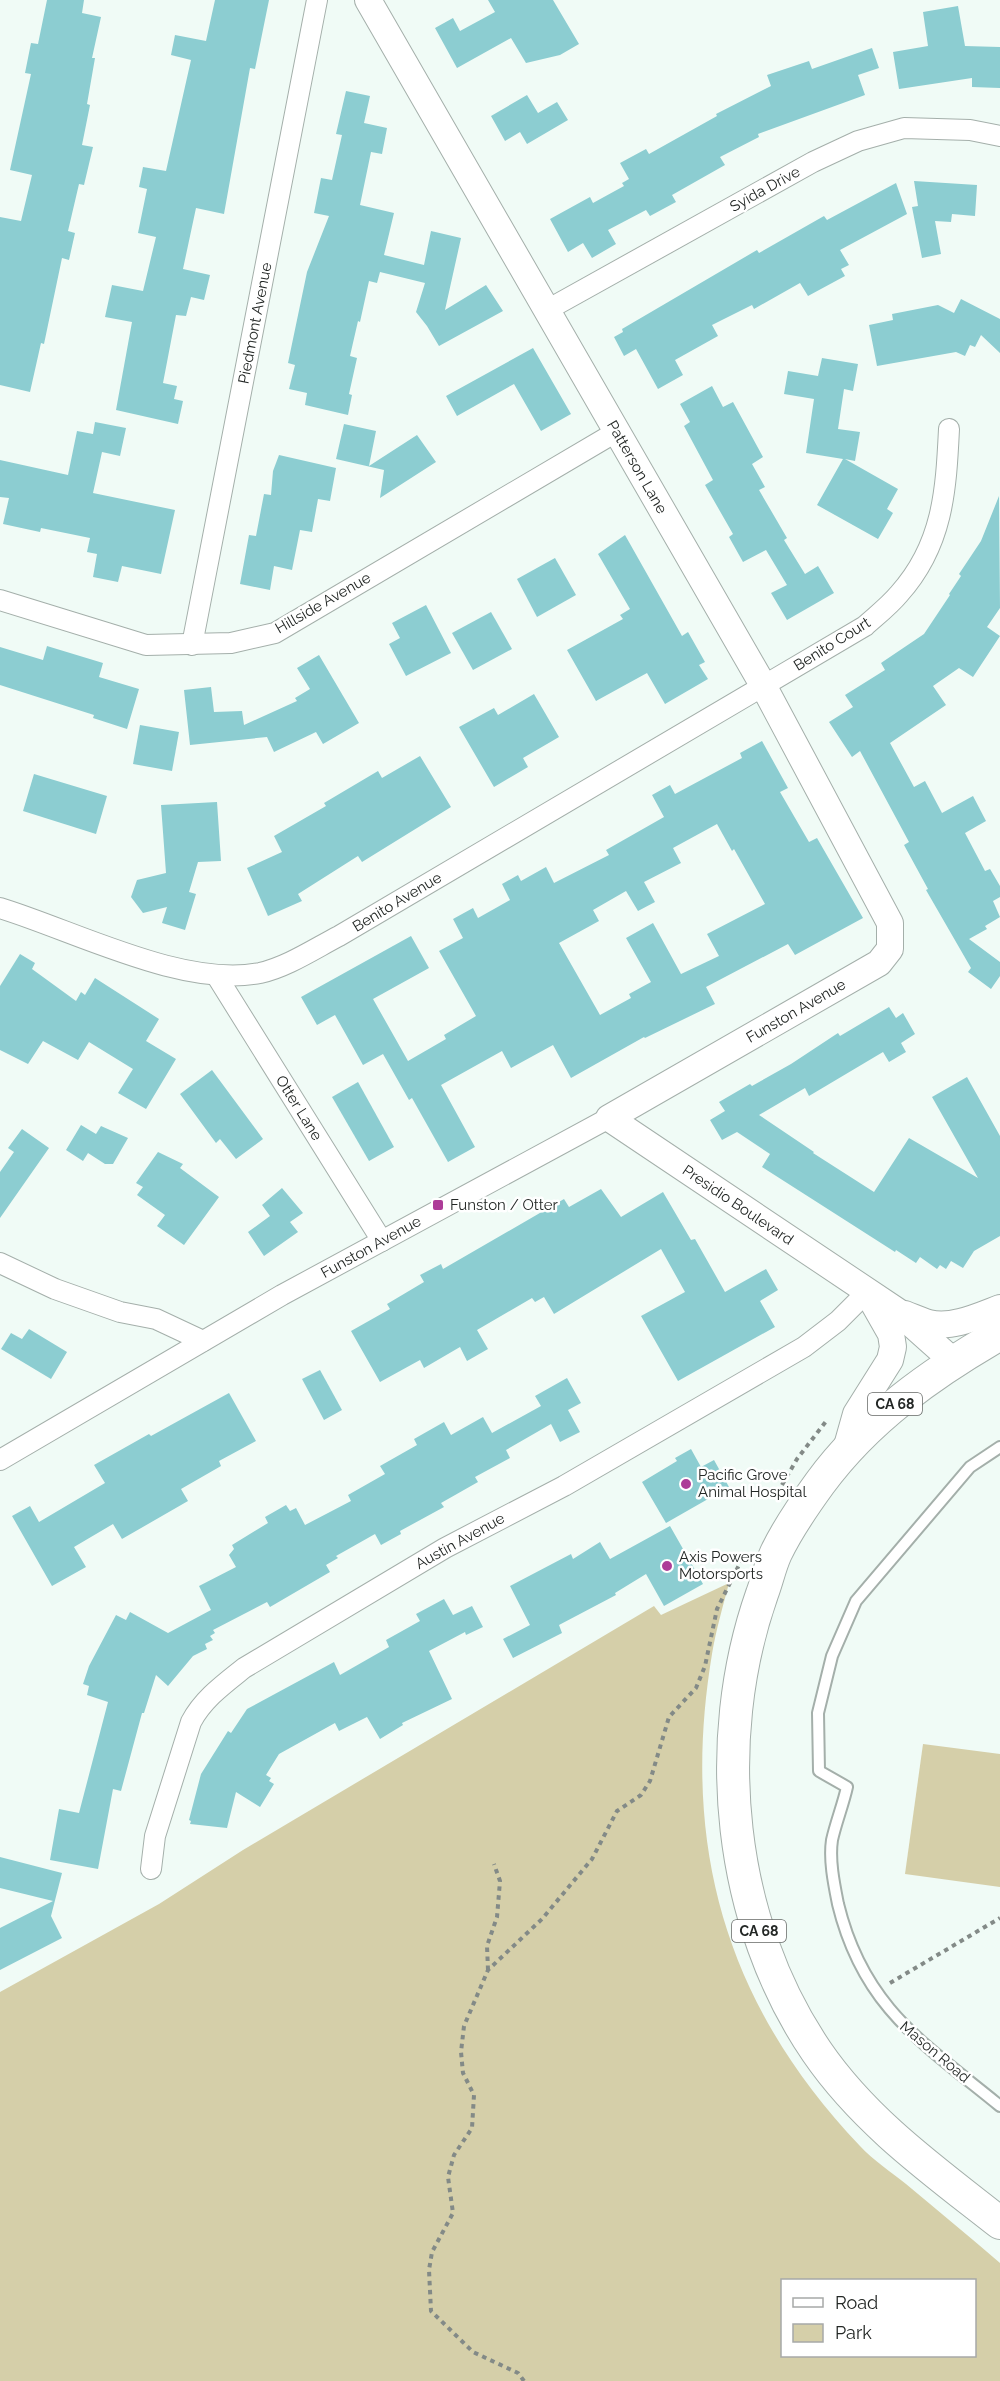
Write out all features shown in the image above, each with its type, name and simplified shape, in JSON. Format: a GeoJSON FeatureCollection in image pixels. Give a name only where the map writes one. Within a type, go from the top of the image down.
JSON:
{"type":"FeatureCollection","features":[{"type":"Feature","properties":{"kind":"main road","name":"CA 68"},"geometry":{"type":"LineString","coordinates":[[1000,1334],[952,1361],[891,1407],[821,1481],[796,1518],[776,1554],[751,1626],[739,1689],[734,1750],[734,1808],[742,1866],[757,1926],[786,1997],[816,2051],[854,2100],[905,2148],[1000,2223]]}},
{"type":"Feature","properties":{"kind":"street","name":"Piedmont Avenue"},"geometry":{"type":"LineString","coordinates":[[192,645],[317,0]]}},
{"type":"Feature","properties":{"kind":"street","name":"Patterson Lane"},"geometry":{"type":"LineString","coordinates":[[372,1],[616,432],[763,685],[887,914],[892,941]]}},
{"type":"Feature","properties":{"kind":"street","name":"Syida Drive"},"geometry":{"type":"LineString","coordinates":[[547,310],[813,162],[858,141],[904,128],[970,130],[1000,136]]}},
{"type":"Feature","properties":{"kind":"street","name":"Benito Court"},"geometry":{"type":"LineString","coordinates":[[763,685],[865,626],[900,594],[923,561],[939,524],[946,493],[949,429]]}},
{"type":"Feature","properties":{"kind":"street","name":"Hillside Avenue"},"geometry":{"type":"LineString","coordinates":[[0,600],[146,645],[231,643],[275,633],[616,432]]}},
{"type":"Feature","properties":{"kind":"street","name":"Benito Avenue"},"geometry":{"type":"LineString","coordinates":[[0,908],[189,972],[238,976],[262,973],[285,964],[339,936],[763,685]]}},
{"type":"Feature","properties":{"kind":"street","name":"Funston Avenue"},"geometry":{"type":"LineString","coordinates":[[0,1460],[203,1341],[609,1118],[879,963],[891,949],[892,941]]}},
{"type":"Feature","properties":{"kind":"street","name":"Otter Lane"},"geometry":{"type":"LineString","coordinates":[[216,975],[382,1241]]}},
{"type":"Feature","properties":{"kind":"street","name":"Presidio Boulevard"},"geometry":{"type":"LineString","coordinates":[[609,1118],[897,1311],[952,1361]]}},
{"type":"Feature","properties":{"kind":"street"},"geometry":{"type":"LineString","coordinates":[[0,1263],[55,1289],[120,1312],[156,1319],[203,1341]]}},
{"type":"Feature","properties":{"kind":"street","name":"Presidio Boulevard"},"geometry":{"type":"LineString","coordinates":[[845,1454],[856,1414],[890,1360],[893,1347],[891,1334],[867,1292]]}},
{"type":"Feature","properties":{"kind":"street","name":"Austin Avenue"},"geometry":{"type":"LineString","coordinates":[[151,1869],[155,1836],[191,1722],[198,1709],[244,1668],[445,1548],[564,1486],[795,1353],[838,1321],[867,1292]]}},
{"type":"Feature","properties":{"kind":"street"},"geometry":{"type":"LineString","coordinates":[[897,1311],[930,1323],[947,1324],[981,1316],[1000,1308]]}},
{"type":"Feature","properties":{"kind":"lane","name":"Mason Road"},"geometry":{"type":"LineString","coordinates":[[1000,1447],[970,1467],[856,1601],[832,1656],[818,1713],[819,1771],[848,1787],[832,1842],[833,1882],[851,1946],[876,1992],[893,2016],[1000,2106]]}},
{"type":"Feature","properties":{"kind":"path"},"geometry":{"type":"LineString","coordinates":[[781,1487],[797,1459],[828,1419]]}},
{"type":"Feature","properties":{"kind":"path"},"geometry":{"type":"LineString","coordinates":[[524,2381],[518,2373],[472,2352],[431,2311],[429,2270],[432,2252],[453,2213],[448,2177],[454,2155],[472,2128],[474,2095],[463,2073],[461,2052],[464,2026],[488,1970],[542,1919],[592,1859],[617,1811],[640,1795],[650,1781],[669,1717],[696,1688],[705,1666],[717,1609],[745,1553]]}},
{"type":"Feature","properties":{"kind":"path"},"geometry":{"type":"LineString","coordinates":[[488,1970],[487,1946],[497,1917],[500,1881],[494,1864]]}},
{"type":"Feature","properties":{"kind":"path"},"geometry":{"type":"LineString","coordinates":[[876,1992],[1000,1918]]}},
{"type":"Feature","properties":{"kind":"green space"},"geometry":{"type":"Polygon","coordinates":[[[729,1583],[712,1654],[704,1724],[703,1792],[709,1857],[724,1919],[746,1979],[776,2037],[814,2092],[865,2151],[1000,2263],[1000,2381],[0,2381],[0,1992],[159,1904],[243,1850],[654,1606],[661,1615],[729,1583]]]}},
{"type":"Feature","properties":{"kind":"green space"},"geometry":{"type":"Polygon","coordinates":[[[923,1744],[1000,1754],[1000,1887],[905,1874],[923,1744]]]}},
{"type":"Feature","properties":{"kind":"building"},"geometry":{"type":"Polygon","coordinates":[[[47,0],[84,0],[82,13],[101,17],[92,58],[95,58],[87,104],[90,105],[82,145],[93,147],[84,185],[79,184],[68,231],[75,233],[69,260],[62,258],[44,344],[41,343],[30,392],[0,385],[0,217],[21,221],[32,175],[10,170],[31,74],[25,73],[31,43],[38,44],[47,0]]]}},
{"type":"Feature","properties":{"kind":"building"},"geometry":{"type":"Polygon","coordinates":[[[215,0],[269,0],[255,69],[250,68],[224,214],[196,208],[183,269],[210,275],[204,300],[191,297],[186,316],[176,315],[163,383],[177,386],[174,399],[183,401],[178,424],[116,410],[132,322],[105,317],[112,285],[143,291],[156,237],[138,233],[147,189],[139,187],[143,167],[166,171],[191,60],[171,55],[175,35],[206,41],[215,0]]]}},
{"type":"Feature","properties":{"kind":"building"},"geometry":{"type":"Polygon","coordinates":[[[488,0],[553,0],[579,44],[560,55],[526,63],[511,38],[457,68],[435,28],[453,18],[460,31],[495,12],[488,0]]]}},
{"type":"Feature","properties":{"kind":"building"},"geometry":{"type":"Polygon","coordinates":[[[958,6],[965,46],[1000,47],[1000,88],[972,87],[972,78],[899,89],[893,52],[928,46],[923,12],[958,6]]]}},
{"type":"Feature","properties":{"kind":"building"},"geometry":{"type":"Polygon","coordinates":[[[872,48],[879,68],[858,75],[865,95],[758,134],[759,137],[720,157],[725,165],[672,195],[676,202],[650,216],[646,210],[608,230],[616,244],[592,258],[583,243],[568,252],[550,219],[590,197],[593,203],[624,186],[622,183],[629,179],[620,163],[646,149],[649,154],[717,116],[716,114],[771,86],[767,75],[809,61],[812,69],[872,48]]]}},
{"type":"Feature","properties":{"kind":"building"},"geometry":{"type":"Polygon","coordinates":[[[346,91],[370,96],[364,123],[387,128],[382,154],[371,152],[360,205],[394,213],[384,255],[424,265],[431,231],[461,238],[445,310],[486,285],[503,311],[439,346],[416,312],[425,283],[380,272],[377,283],[369,281],[350,356],[357,358],[349,394],[352,395],[348,415],[305,405],[307,393],[289,389],[295,365],[288,363],[307,272],[329,216],[314,213],[321,178],[332,180],[342,135],[336,134],[346,91]]]}},
{"type":"Feature","properties":{"kind":"building"},"geometry":{"type":"Polygon","coordinates":[[[527,95],[538,113],[557,102],[568,120],[527,144],[520,132],[505,141],[491,116],[527,95]]]}},
{"type":"Feature","properties":{"kind":"building"},"geometry":{"type":"Polygon","coordinates":[[[914,181],[977,185],[975,216],[952,214],[951,222],[935,221],[941,254],[922,258],[912,207],[918,206],[914,181]]]}},
{"type":"Feature","properties":{"kind":"building"},"geometry":{"type":"Polygon","coordinates":[[[896,183],[907,214],[840,250],[849,265],[841,269],[845,276],[808,296],[800,283],[754,309],[752,305],[712,325],[718,336],[675,360],[683,375],[658,389],[636,349],[624,356],[614,337],[623,332],[622,329],[757,250],[759,253],[824,216],[827,220],[896,183]]]}},
{"type":"Feature","properties":{"kind":"building"},"geometry":{"type":"Polygon","coordinates":[[[961,299],[1000,319],[1000,353],[981,335],[975,347],[970,345],[965,356],[956,352],[877,366],[869,325],[893,320],[892,314],[938,305],[954,313],[961,299]]]}},
{"type":"Feature","properties":{"kind":"building"},"geometry":{"type":"Polygon","coordinates":[[[533,348],[571,414],[541,431],[514,384],[457,416],[446,396],[533,348]]]}},
{"type":"Feature","properties":{"kind":"building"},"geometry":{"type":"Polygon","coordinates":[[[822,358],[858,364],[853,391],[844,389],[838,429],[860,432],[855,461],[845,459],[898,489],[887,509],[893,513],[878,539],[817,505],[843,459],[806,453],[814,399],[784,394],[788,371],[818,376],[822,358]]]}},
{"type":"Feature","properties":{"kind":"building"},"geometry":{"type":"Polygon","coordinates":[[[712,386],[723,407],[733,402],[763,457],[752,464],[765,487],[759,490],[787,538],[784,540],[805,574],[818,566],[834,593],[787,620],[771,593],[787,585],[766,550],[743,562],[729,537],[733,534],[705,485],[713,480],[684,426],[690,422],[680,404],[712,386]]]}},
{"type":"Feature","properties":{"kind":"building"},"geometry":{"type":"Polygon","coordinates":[[[95,422],[126,428],[120,456],[102,452],[93,493],[175,510],[161,574],[122,566],[118,582],[93,577],[97,554],[87,552],[90,538],[41,528],[40,532],[3,524],[9,498],[0,497],[0,460],[68,475],[77,431],[93,434],[95,422]]]}},
{"type":"Feature","properties":{"kind":"building"},"geometry":{"type":"Polygon","coordinates":[[[344,424],[376,431],[369,466],[417,435],[436,462],[380,498],[384,470],[336,459],[344,424]]]}},
{"type":"Feature","properties":{"kind":"building"},"geometry":{"type":"Polygon","coordinates":[[[279,455],[336,468],[330,501],[318,499],[312,532],[300,530],[292,570],[274,566],[270,590],[240,584],[249,535],[256,536],[264,494],[271,495],[273,471],[279,455]]]}},
{"type":"Feature","properties":{"kind":"building"},"geometry":{"type":"Polygon","coordinates":[[[999,496],[1000,608],[987,627],[1000,636],[973,677],[959,668],[933,686],[946,705],[890,743],[914,787],[925,781],[942,813],[973,796],[986,821],[965,833],[985,871],[990,869],[1000,886],[1000,897],[993,901],[1000,917],[985,926],[987,929],[969,939],[1000,962],[1000,976],[991,989],[968,972],[971,968],[926,890],[928,889],[904,845],[909,842],[860,751],[852,757],[829,722],[853,707],[845,695],[885,670],[881,663],[924,634],[981,541],[999,496]]]}},
{"type":"Feature","properties":{"kind":"building"},"geometry":{"type":"Polygon","coordinates":[[[625,535],[682,636],[688,632],[705,662],[699,665],[708,679],[665,704],[647,673],[596,701],[567,650],[623,619],[620,615],[630,609],[598,554],[625,535]]]}},
{"type":"Feature","properties":{"kind":"building"},"geometry":{"type":"Polygon","coordinates":[[[555,558],[576,595],[537,617],[517,579],[555,558]]]}},
{"type":"Feature","properties":{"kind":"building"},"geometry":{"type":"Polygon","coordinates":[[[426,605],[451,653],[406,676],[389,644],[400,638],[392,623],[426,605]]]}},
{"type":"Feature","properties":{"kind":"building"},"geometry":{"type":"Polygon","coordinates":[[[491,612],[512,649],[473,670],[452,633],[491,612]]]}},
{"type":"Feature","properties":{"kind":"building"},"geometry":{"type":"Polygon","coordinates":[[[47,646],[103,663],[99,677],[139,689],[127,729],[93,718],[94,715],[0,685],[0,647],[43,660],[47,646]]]}},
{"type":"Feature","properties":{"kind":"building"},"geometry":{"type":"Polygon","coordinates":[[[319,655],[359,723],[323,744],[316,732],[274,752],[267,737],[190,745],[184,690],[211,687],[214,712],[242,711],[244,725],[297,701],[295,698],[310,689],[297,668],[319,655]]]}},
{"type":"Feature","properties":{"kind":"building"},"geometry":{"type":"Polygon","coordinates":[[[534,694],[559,737],[523,758],[528,767],[494,787],[459,727],[494,708],[498,715],[534,694]]]}},
{"type":"Feature","properties":{"kind":"building"},"geometry":{"type":"Polygon","coordinates":[[[140,725],[179,732],[172,771],[133,764],[140,725]]]}},
{"type":"Feature","properties":{"kind":"building"},"geometry":{"type":"Polygon","coordinates":[[[762,741],[788,788],[780,792],[809,842],[817,838],[863,918],[795,955],[788,944],[706,987],[715,1004],[644,1037],[571,1078],[553,1045],[511,1068],[502,1051],[441,1085],[475,1147],[448,1162],[412,1098],[409,1100],[383,1054],[363,1065],[335,1015],[317,1025],[301,997],[411,936],[429,968],[373,999],[408,1061],[446,1039],[444,1035],[476,1016],[439,951],[463,938],[453,919],[473,908],[478,918],[510,900],[502,884],[518,875],[521,881],[546,867],[554,883],[609,855],[606,850],[664,817],[652,795],[670,785],[675,794],[742,758],[740,753],[762,741]],[[717,824],[673,848],[681,863],[644,882],[655,902],[638,911],[626,891],[593,910],[599,921],[559,943],[600,1015],[631,998],[629,994],[651,982],[626,938],[653,923],[681,974],[719,956],[707,934],[765,904],[734,849],[732,851],[717,824]]]}},
{"type":"Feature","properties":{"kind":"building"},"geometry":{"type":"Polygon","coordinates":[[[420,756],[451,807],[362,862],[358,856],[298,894],[302,901],[268,916],[247,868],[282,852],[274,836],[326,806],[324,803],[378,771],[382,778],[420,756]]]}},
{"type":"Feature","properties":{"kind":"building"},"geometry":{"type":"Polygon","coordinates":[[[34,774],[107,796],[96,834],[23,811],[34,774]]]}},
{"type":"Feature","properties":{"kind":"building"},"geometry":{"type":"Polygon","coordinates":[[[217,802],[221,861],[198,862],[189,892],[196,894],[185,930],[162,923],[167,907],[143,913],[131,897],[137,880],[166,873],[161,805],[217,802]]]}},
{"type":"Feature","properties":{"kind":"building"},"geometry":{"type":"Polygon","coordinates":[[[20,954],[35,963],[32,969],[76,1001],[81,992],[85,995],[95,978],[159,1019],[146,1041],[176,1059],[146,1109],[118,1093],[133,1069],[89,1042],[78,1060],[43,1041],[28,1064],[0,1050],[0,986],[20,954]]]}},
{"type":"Feature","properties":{"kind":"building"},"geometry":{"type":"Polygon","coordinates":[[[889,1007],[896,1018],[903,1013],[915,1034],[901,1043],[906,1052],[889,1062],[883,1052],[809,1096],[805,1088],[759,1115],[874,1192],[909,1138],[978,1178],[932,1097],[967,1077],[1000,1136],[1000,1236],[974,1251],[963,1268],[951,1261],[946,1269],[940,1265],[937,1269],[920,1257],[916,1263],[896,1250],[895,1252],[762,1167],[770,1154],[737,1132],[722,1140],[710,1120],[725,1111],[719,1102],[791,1064],[838,1033],[840,1036],[889,1007]]]}},
{"type":"Feature","properties":{"kind":"building"},"geometry":{"type":"Polygon","coordinates":[[[212,1070],[263,1139],[236,1159],[220,1139],[216,1143],[180,1094],[212,1070]]]}},
{"type":"Feature","properties":{"kind":"building"},"geometry":{"type":"Polygon","coordinates":[[[358,1082],[394,1147],[369,1161],[332,1097],[358,1082]]]}},
{"type":"Feature","properties":{"kind":"building"},"geometry":{"type":"Polygon","coordinates":[[[81,1125],[96,1134],[101,1126],[128,1138],[113,1164],[105,1164],[88,1153],[83,1161],[66,1150],[81,1125]]]}},
{"type":"Feature","properties":{"kind":"building"},"geometry":{"type":"Polygon","coordinates":[[[22,1129],[49,1148],[0,1218],[0,1172],[14,1152],[8,1148],[22,1129]]]}},
{"type":"Feature","properties":{"kind":"building"},"geometry":{"type":"Polygon","coordinates":[[[158,1152],[183,1164],[180,1168],[219,1197],[184,1245],[157,1226],[165,1215],[137,1195],[143,1187],[136,1183],[158,1152]]]}},
{"type":"Feature","properties":{"kind":"building"},"geometry":{"type":"Polygon","coordinates":[[[282,1188],[303,1213],[290,1222],[298,1232],[264,1256],[248,1232],[270,1216],[262,1205],[282,1188]]]}},
{"type":"Feature","properties":{"kind":"building"},"geometry":{"type":"Polygon","coordinates":[[[601,1189],[621,1217],[663,1192],[691,1240],[695,1239],[725,1292],[766,1269],[778,1290],[760,1301],[775,1327],[678,1381],[641,1316],[685,1292],[661,1249],[554,1314],[544,1297],[535,1302],[532,1298],[477,1330],[488,1349],[467,1361],[460,1347],[424,1368],[420,1360],[380,1382],[351,1331],[390,1309],[387,1304],[424,1282],[420,1275],[441,1264],[443,1269],[564,1199],[569,1207],[601,1189]]]}},
{"type":"Feature","properties":{"kind":"building"},"geometry":{"type":"Polygon","coordinates":[[[29,1329],[67,1352],[51,1379],[1,1349],[11,1333],[22,1339],[29,1329]]]}},
{"type":"Feature","properties":{"kind":"building"},"geometry":{"type":"Polygon","coordinates":[[[320,1370],[342,1410],[324,1420],[302,1379],[320,1370]]]}},
{"type":"Feature","properties":{"kind":"building"},"geometry":{"type":"Polygon","coordinates":[[[567,1378],[581,1403],[568,1410],[580,1432],[560,1442],[551,1424],[506,1450],[510,1458],[475,1477],[478,1482],[441,1503],[444,1507],[400,1531],[401,1534],[381,1545],[375,1534],[336,1556],[338,1558],[326,1565],[330,1572],[270,1607],[267,1602],[213,1630],[215,1633],[210,1636],[213,1640],[205,1644],[207,1649],[193,1656],[168,1686],[156,1675],[144,1713],[142,1713],[121,1791],[113,1789],[98,1869],[50,1860],[59,1809],[79,1813],[108,1702],[87,1695],[89,1686],[83,1684],[89,1666],[116,1615],[126,1620],[130,1612],[168,1633],[211,1610],[199,1586],[236,1567],[229,1555],[234,1549],[232,1545],[268,1523],[265,1517],[286,1505],[290,1511],[296,1508],[305,1525],[351,1501],[348,1495],[385,1474],[380,1466],[417,1445],[414,1439],[444,1422],[451,1435],[483,1417],[492,1433],[541,1406],[535,1396],[567,1378]]]}},
{"type":"Feature","properties":{"kind":"building"},"geometry":{"type":"Polygon","coordinates":[[[229,1393],[256,1441],[219,1461],[221,1466],[181,1489],[188,1501],[122,1539],[113,1524],[74,1547],[86,1567],[52,1586],[12,1516],[30,1506],[39,1522],[105,1483],[94,1465],[229,1393]]]}},
{"type":"Feature","properties":{"kind":"building","name":"Pacific Grove Animal Hospital"},"geometry":{"type":"Polygon","coordinates":[[[691,1449],[701,1467],[714,1460],[729,1487],[666,1523],[642,1482],[677,1461],[675,1458],[691,1449]]]}},
{"type":"Feature","properties":{"kind":"building"},"geometry":{"type":"Polygon","coordinates":[[[670,1526],[703,1584],[664,1606],[646,1574],[615,1593],[616,1595],[559,1625],[562,1633],[513,1658],[503,1639],[530,1625],[510,1586],[571,1554],[573,1559],[600,1542],[610,1559],[670,1526]]]}},
{"type":"Feature","properties":{"kind":"building"},"geometry":{"type":"Polygon","coordinates":[[[444,1599],[453,1615],[472,1606],[483,1627],[466,1635],[465,1632],[429,1651],[452,1699],[402,1723],[403,1725],[380,1739],[367,1717],[339,1731],[335,1723],[279,1754],[266,1775],[274,1784],[260,1807],[236,1792],[227,1828],[190,1824],[189,1820],[201,1774],[228,1731],[231,1733],[247,1709],[334,1662],[340,1675],[389,1647],[386,1640],[420,1621],[416,1614],[444,1599]]]}},
{"type":"Feature","properties":{"kind":"building"},"geometry":{"type":"Polygon","coordinates":[[[0,1857],[62,1873],[51,1916],[62,1938],[0,1970],[0,1928],[53,1901],[0,1888],[0,1857]]]}},
{"type":"Feature","properties":{"kind":"place","name":"Funston / Otter"},"geometry":{"type":"Point","coordinates":[438,1205]}},
{"type":"Feature","properties":{"kind":"place","name":"Pacific Grove Animal Hospital"},"geometry":{"type":"Point","coordinates":[686,1484]}},
{"type":"Feature","properties":{"kind":"place","name":"Axis Powers Motorsports"},"geometry":{"type":"Point","coordinates":[667,1566]}}]}
